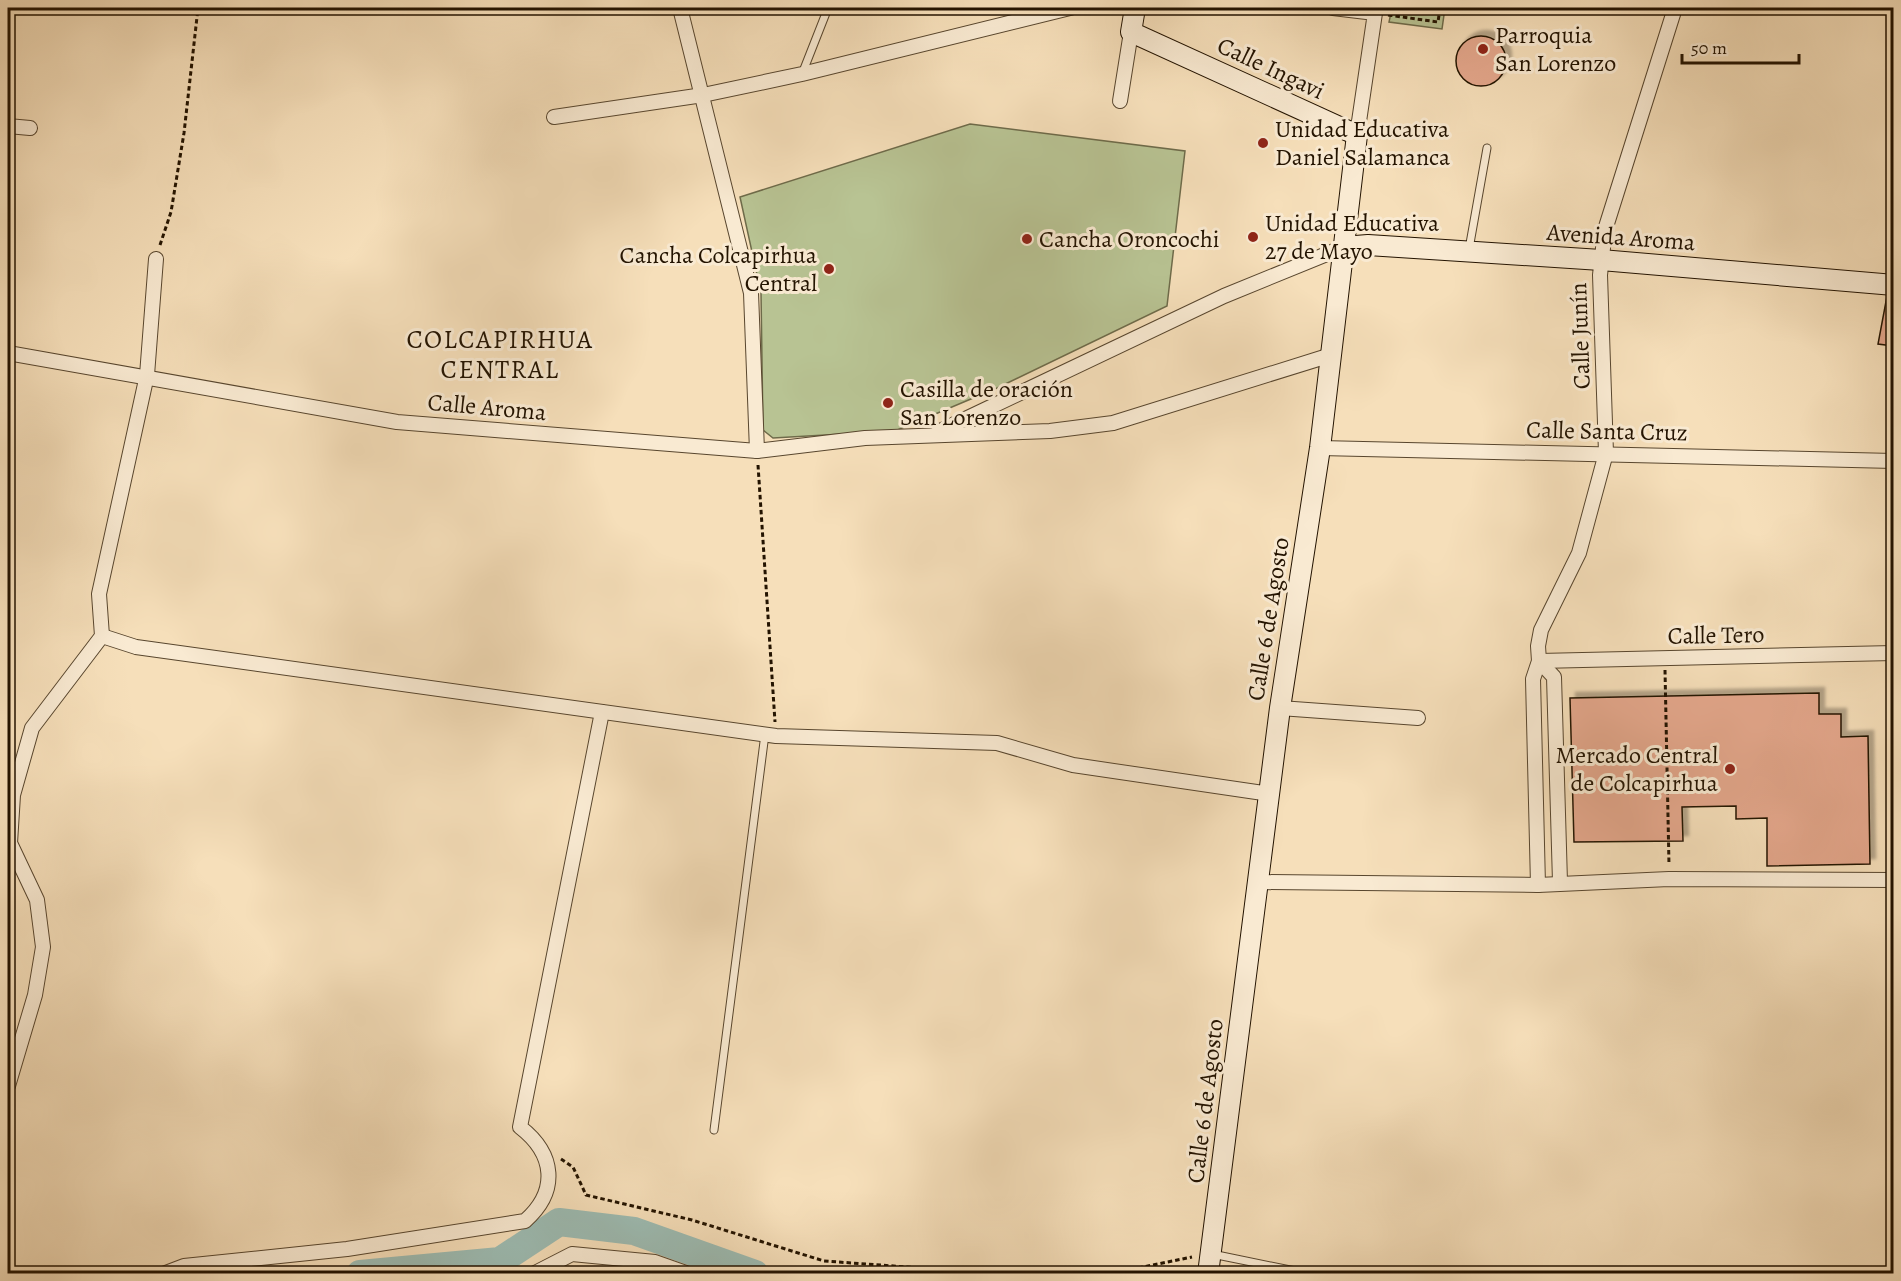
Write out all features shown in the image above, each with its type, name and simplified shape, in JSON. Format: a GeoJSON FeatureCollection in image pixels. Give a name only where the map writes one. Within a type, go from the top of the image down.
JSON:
{"type":"FeatureCollection","features":[{"type":"Feature","properties":{"kind":"main road"},"geometry":{"type":"LineString","coordinates":[[1131,32],[1135,8]]}},
{"type":"Feature","properties":{"kind":"main road","name":"Calle Ingavi"},"geometry":{"type":"LineString","coordinates":[[1131,32],[1357,135]]}},
{"type":"Feature","properties":{"kind":"main road","name":"Calle 6 de Agosto"},"geometry":{"type":"LineString","coordinates":[[1208,1273],[1280,708],[1320,448],[1357,135]]}},
{"type":"Feature","properties":{"kind":"main road","name":"Avenida Aroma"},"geometry":{"type":"LineString","coordinates":[[1344,247],[1368,245],[1601,260],[1893,285]]}},
{"type":"Feature","properties":{"kind":"street"},"geometry":{"type":"LineString","coordinates":[[680,8],[751,293],[757,452]]}},
{"type":"Feature","properties":{"kind":"street"},"geometry":{"type":"LineString","coordinates":[[554,117],[703,95],[802,74],[1070,8]]}},
{"type":"Feature","properties":{"kind":"street","name":"Calle 6 de Agosto"},"geometry":{"type":"LineString","coordinates":[[1333,8],[1375,13],[1357,135]]}},
{"type":"Feature","properties":{"kind":"street","name":"Calle Junín"},"geometry":{"type":"LineString","coordinates":[[1538,885],[1533,679],[1539,661],[1538,646],[1541,630],[1579,553],[1605,453],[1601,260],[1605,230],[1675,8]]}},
{"type":"Feature","properties":{"kind":"street"},"geometry":{"type":"LineString","coordinates":[[1120,101],[1131,32]]}},
{"type":"Feature","properties":{"kind":"street"},"geometry":{"type":"LineString","coordinates":[[8,126],[30,128]]}},
{"type":"Feature","properties":{"kind":"street"},"geometry":{"type":"LineString","coordinates":[[930,436],[1224,296],[1344,247]]}},
{"type":"Feature","properties":{"kind":"street"},"geometry":{"type":"LineString","coordinates":[[8,1086],[35,995],[43,947],[37,900],[10,843],[13,795],[32,728],[102,636],[99,594],[147,375],[156,259]]}},
{"type":"Feature","properties":{"kind":"street","name":"Calle Aroma"},"geometry":{"type":"LineString","coordinates":[[8,353],[147,375],[397,422],[757,452],[865,438],[1050,431],[1113,423],[1331,355]]}},
{"type":"Feature","properties":{"kind":"street","name":"Calle Santa Cruz"},"geometry":{"type":"LineString","coordinates":[[1320,448],[1893,461]]}},
{"type":"Feature","properties":{"kind":"street"},"geometry":{"type":"LineString","coordinates":[[102,636],[136,647],[770,735],[997,742],[1073,765],[1270,794]]}},
{"type":"Feature","properties":{"kind":"street","name":"Calle Tero"},"geometry":{"type":"LineString","coordinates":[[1539,661],[1893,653]]}},
{"type":"Feature","properties":{"kind":"street"},"geometry":{"type":"LineString","coordinates":[[1539,661],[1554,677],[1560,882]]}},
{"type":"Feature","properties":{"kind":"street"},"geometry":{"type":"LineString","coordinates":[[1280,708],[1418,718]]}},
{"type":"Feature","properties":{"kind":"street"},"geometry":{"type":"LineString","coordinates":[[163,1274],[184,1266],[347,1249],[525,1221],[541,1207],[549,1182],[546,1159],[536,1139],[520,1127],[602,712]]}},
{"type":"Feature","properties":{"kind":"street"},"geometry":{"type":"LineString","coordinates":[[1259,882],[1538,885],[1560,882],[1669,879],[1893,880]]}},
{"type":"Feature","properties":{"kind":"street"},"geometry":{"type":"LineString","coordinates":[[534,1274],[572,1254],[655,1262],[689,1274]]}},
{"type":"Feature","properties":{"kind":"lane"},"geometry":{"type":"LineString","coordinates":[[802,74],[828,8]]}},
{"type":"Feature","properties":{"kind":"lane"},"geometry":{"type":"LineString","coordinates":[[1468,251],[1487,148]]}},
{"type":"Feature","properties":{"kind":"lane"},"geometry":{"type":"LineString","coordinates":[[714,1130],[770,735]]}},
{"type":"Feature","properties":{"kind":"lane"},"geometry":{"type":"LineString","coordinates":[[1211,1253],[1299,1272],[1457,1274]]}},
{"type":"Feature","properties":{"kind":"path"},"geometry":{"type":"LineString","coordinates":[[156,259],[171,212],[184,133],[198,8]]}},
{"type":"Feature","properties":{"kind":"path"},"geometry":{"type":"LineString","coordinates":[[1390,15],[1438,22],[1440,8]]}},
{"type":"Feature","properties":{"kind":"path"},"geometry":{"type":"LineString","coordinates":[[757,452],[770,735]]}},
{"type":"Feature","properties":{"kind":"path"},"geometry":{"type":"LineString","coordinates":[[1665,658],[1669,879]]}},
{"type":"Feature","properties":{"kind":"path"},"geometry":{"type":"LineString","coordinates":[[536,1139],[573,1167],[586,1195],[692,1220],[824,1261],[1005,1274]]}},
{"type":"Feature","properties":{"kind":"path"},"geometry":{"type":"LineString","coordinates":[[1109,1274],[1211,1253]]}},
{"type":"Feature","properties":{"kind":"green space"},"geometry":{"type":"Polygon","coordinates":[[[1392,8],[1445,8],[1442,29],[1389,22],[1392,8]]]}},
{"type":"Feature","properties":{"kind":"green space"},"geometry":{"type":"Polygon","coordinates":[[[970,124],[1185,151],[1167,306],[997,388],[895,431],[773,438],[763,430],[761,293],[740,197],[970,124]]]}},
{"type":"Feature","properties":{"kind":"building"},"geometry":{"type":"Polygon","coordinates":[[[1476,36],[1486,36],[1499,43],[1506,56],[1506,66],[1499,79],[1486,86],[1476,86],[1467,82],[1460,75],[1456,66],[1456,56],[1460,47],[1467,40],[1476,36]]]}},
{"type":"Feature","properties":{"kind":"building"},"geometry":{"type":"Polygon","coordinates":[[[1887,296],[1893,297],[1893,346],[1878,344],[1887,296]]]}},
{"type":"Feature","properties":{"kind":"building","name":"Mercado Central de Colcapirhua"},"geometry":{"type":"Polygon","coordinates":[[[1819,693],[1819,714],[1841,714],[1841,737],[1868,736],[1870,864],[1767,866],[1767,818],[1736,819],[1736,806],[1682,807],[1683,841],[1574,842],[1570,698],[1819,693]]]}},
{"type":"Feature","properties":{"kind":"waterway"},"geometry":{"type":"LineString","coordinates":[[360,1274],[500,1261],[559,1222],[634,1231],[755,1274]]}},
{"type":"Feature","properties":{"kind":"place","name":"Parroquia San Lorenzo"},"geometry":{"type":"Point","coordinates":[1483,49]}},
{"type":"Feature","properties":{"kind":"place","name":"Unidad Educativa Daniel Salamanca"},"geometry":{"type":"Point","coordinates":[1263,143]}},
{"type":"Feature","properties":{"kind":"place","name":"Unidad Educativa 27 de Mayo"},"geometry":{"type":"Point","coordinates":[1253,237]}},
{"type":"Feature","properties":{"kind":"place","name":"Cancha Oroncochi"},"geometry":{"type":"Point","coordinates":[1027,239]}},
{"type":"Feature","properties":{"kind":"place","name":"Cancha Colcapirhua Central"},"geometry":{"type":"Point","coordinates":[829,269]}},
{"type":"Feature","properties":{"kind":"place","name":"Casilla de oración San Lorenzo"},"geometry":{"type":"Point","coordinates":[888,403]}},
{"type":"Feature","properties":{"kind":"place","name":"Mercado Central de Colcapirhua"},"geometry":{"type":"Point","coordinates":[1730,769]}},
{"type":"Feature","properties":{"kind":"district","name":"COLCAPIRHUA CENTRAL"},"geometry":{"type":"Point","coordinates":[500,354]}}]}
